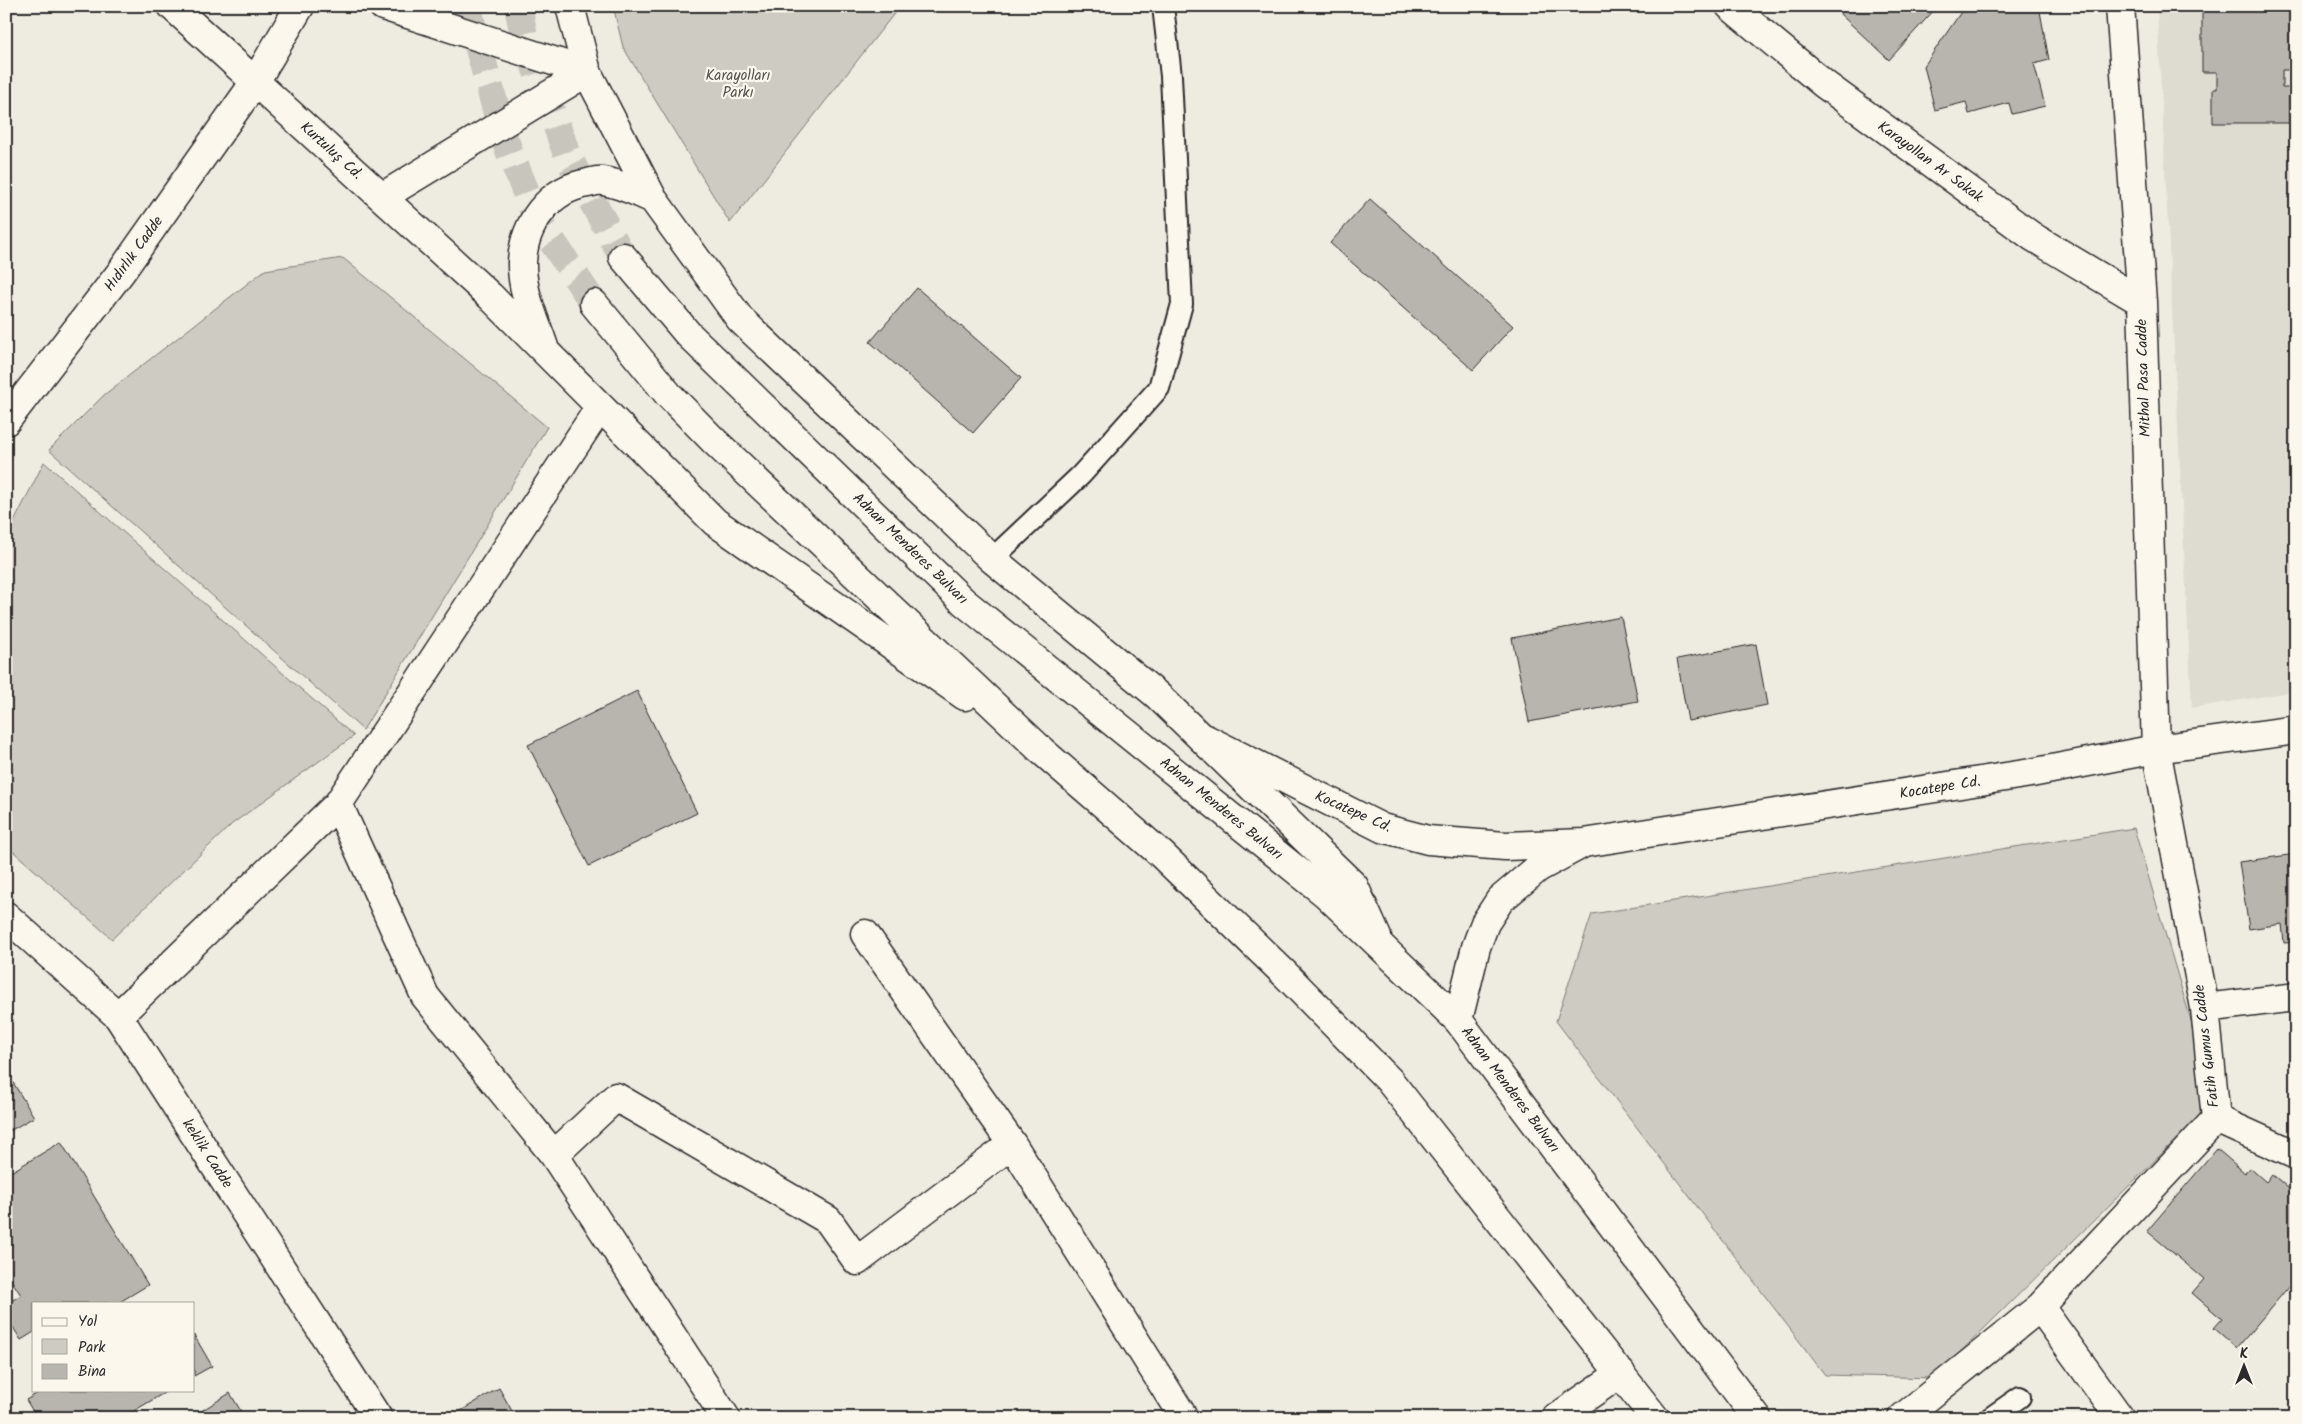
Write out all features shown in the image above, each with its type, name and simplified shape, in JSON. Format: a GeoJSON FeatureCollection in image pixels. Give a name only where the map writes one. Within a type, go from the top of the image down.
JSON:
{"type":"FeatureCollection","features":[{"type":"Feature","properties":{"kind":"main road","name":"Kurtuluş Cd."},"geometry":{"type":"LineString","coordinates":[[172,6],[490,296],[715,522],[1042,751]]}},
{"type":"Feature","properties":{"kind":"main road","name":"Hıdırlık Cadde"},"geometry":{"type":"LineString","coordinates":[[6,421],[121,272],[255,82],[300,6]]}},
{"type":"Feature","properties":{"kind":"main road"},"geometry":{"type":"LineString","coordinates":[[383,6],[587,72]]}},
{"type":"Feature","properties":{"kind":"main road"},"geometry":{"type":"LineString","coordinates":[[570,6],[587,72],[653,199],[740,319],[992,559],[1156,695],[1354,886],[1381,947]]}},
{"type":"Feature","properties":{"kind":"main road","name":"Karayollan Ar Sokak"},"geometry":{"type":"LineString","coordinates":[[1730,6],[1824,84],[2033,238],[2142,302]]}},
{"type":"Feature","properties":{"kind":"main road","name":"Mithal Pasa Cadde"},"geometry":{"type":"LineString","coordinates":[[2120,6],[2142,302],[2156,749]]}},
{"type":"Feature","properties":{"kind":"main road"},"geometry":{"type":"LineString","coordinates":[[382,197],[587,72]]}},
{"type":"Feature","properties":{"kind":"main road"},"geometry":{"type":"LineString","coordinates":[[546,353],[524,288],[522,262],[528,234],[537,215],[555,196],[577,185],[601,181],[627,187],[653,199]]}},
{"type":"Feature","properties":{"kind":"main road","name":"Adnan Menderes Bulvarı"},"geometry":{"type":"LineString","coordinates":[[623,257],[688,334],[964,602],[1311,882],[1458,1020],[1757,1418]]}},
{"type":"Feature","properties":{"kind":"main road"},"geometry":{"type":"LineString","coordinates":[[594,304],[668,394],[713,440],[1042,751],[1168,861],[1286,975],[1389,1080],[1621,1373],[1654,1418]]}},
{"type":"Feature","properties":{"kind":"main road"},"geometry":{"type":"LineString","coordinates":[[118,1016],[338,804],[600,407]]}},
{"type":"Feature","properties":{"kind":"main road","name":"Kocatepe Cd."},"geometry":{"type":"LineString","coordinates":[[1196,733],[1382,828],[1428,840],[1505,846],[1584,843],[2021,775],[2156,749],[2296,730]]}},
{"type":"Feature","properties":{"kind":"main road","name":"Fatih Gumus Cadde"},"geometry":{"type":"LineString","coordinates":[[1902,1418],[2040,1308],[2216,1119],[2205,1008],[2156,749]]}},
{"type":"Feature","properties":{"kind":"main road"},"geometry":{"type":"LineString","coordinates":[[338,804],[425,996],[554,1155],[726,1418]]}},
{"type":"Feature","properties":{"kind":"main road","name":"Kocatepe Cd."},"geometry":{"type":"LineString","coordinates":[[1458,1020],[1476,947],[1485,922],[1500,900],[1538,868],[1584,843]]}},
{"type":"Feature","properties":{"kind":"main road","name":"keklik Cadde"},"geometry":{"type":"LineString","coordinates":[[6,916],[118,1016],[378,1418]]}},
{"type":"Feature","properties":{"kind":"main road"},"geometry":{"type":"LineString","coordinates":[[864,934],[1012,1144],[1184,1418]]}},
{"type":"Feature","properties":{"kind":"main road"},"geometry":{"type":"LineString","coordinates":[[2205,1008],[2296,997]]}},
{"type":"Feature","properties":{"kind":"main road"},"geometry":{"type":"LineString","coordinates":[[554,1155],[616,1097],[828,1220],[857,1261],[1012,1144]]}},
{"type":"Feature","properties":{"kind":"main road"},"geometry":{"type":"LineString","coordinates":[[2216,1119],[2296,1154]]}},
{"type":"Feature","properties":{"kind":"main road"},"geometry":{"type":"LineString","coordinates":[[2040,1308],[2120,1418]]}},
{"type":"Feature","properties":{"kind":"main road"},"geometry":{"type":"LineString","coordinates":[[1556,1418],[1621,1373]]}},
{"type":"Feature","properties":{"kind":"lane"},"geometry":{"type":"LineString","coordinates":[[992,559],[1081,475],[1159,388],[1182,304],[1171,76],[1163,6]]}},
{"type":"Feature","properties":{"kind":"lane"},"geometry":{"type":"LineString","coordinates":[[1990,1418],[2020,1397]]}},
{"type":"Feature","properties":{"kind":"shaded area"},"geometry":{"type":"Polygon","coordinates":[[[2157,6],[2296,6],[2296,691],[2192,708],[2157,6]]]}},
{"type":"Feature","properties":{"kind":"green space","name":"Karayolları Parkı"},"geometry":{"type":"Polygon","coordinates":[[[613,6],[900,6],[730,223],[623,47],[613,6]]]}},
{"type":"Feature","properties":{"kind":"green space"},"geometry":{"type":"Polygon","coordinates":[[[343,258],[547,427],[363,730],[49,450],[104,395],[265,270],[343,258]]]}},
{"type":"Feature","properties":{"kind":"green space"},"geometry":{"type":"Polygon","coordinates":[[[44,462],[354,736],[232,824],[112,939],[6,845],[6,538],[44,462]]]}},
{"type":"Feature","properties":{"kind":"green space"},"geometry":{"type":"Polygon","coordinates":[[[2134,828],[2198,1044],[2203,1113],[1934,1378],[1825,1375],[1556,1021],[1592,914],[2134,828]]]}},
{"type":"Feature","properties":{"kind":"building"},"geometry":{"type":"Polygon","coordinates":[[[1847,6],[1932,6],[1935,9],[1889,60],[1840,14],[1847,6]]]}},
{"type":"Feature","properties":{"kind":"building"},"geometry":{"type":"Polygon","coordinates":[[[1988,6],[2039,6],[2049,60],[2034,64],[2045,106],[2012,114],[2009,103],[1969,114],[1966,102],[1935,110],[1924,66],[1961,12],[1988,6]]]}},
{"type":"Feature","properties":{"kind":"building"},"geometry":{"type":"Polygon","coordinates":[[[2202,6],[2296,6],[2296,70],[2282,70],[2282,88],[2289,88],[2289,123],[2213,123],[2213,89],[2217,89],[2217,72],[2202,72],[2202,6]]]}},
{"type":"Feature","properties":{"kind":"building"},"geometry":{"type":"Polygon","coordinates":[[[1370,199],[1513,326],[1473,370],[1330,243],[1370,199]]]}},
{"type":"Feature","properties":{"kind":"building"},"geometry":{"type":"Polygon","coordinates":[[[917,288],[1021,378],[973,433],[870,342],[917,288]]]}},
{"type":"Feature","properties":{"kind":"building"},"geometry":{"type":"Polygon","coordinates":[[[1621,617],[1638,701],[1529,722],[1512,638],[1621,617]]]}},
{"type":"Feature","properties":{"kind":"building"},"geometry":{"type":"Polygon","coordinates":[[[1756,644],[1767,705],[1688,721],[1677,659],[1756,644]]]}},
{"type":"Feature","properties":{"kind":"building"},"geometry":{"type":"Polygon","coordinates":[[[637,691],[697,813],[589,866],[528,745],[637,691]]]}},
{"type":"Feature","properties":{"kind":"building"},"geometry":{"type":"Polygon","coordinates":[[[2296,854],[2296,942],[2284,943],[2282,924],[2249,929],[2239,862],[2296,854]]]}},
{"type":"Feature","properties":{"kind":"building"},"geometry":{"type":"Polygon","coordinates":[[[6,1071],[34,1117],[6,1133],[6,1071]]]}},
{"type":"Feature","properties":{"kind":"building"},"geometry":{"type":"Polygon","coordinates":[[[61,1142],[148,1285],[120,1302],[32,1302],[32,1333],[21,1340],[6,1316],[6,1304],[21,1295],[6,1272],[6,1175],[61,1142]]]}},
{"type":"Feature","properties":{"kind":"building"},"geometry":{"type":"Polygon","coordinates":[[[2217,1149],[2245,1173],[2250,1168],[2266,1182],[2272,1174],[2296,1195],[2296,1278],[2237,1348],[2214,1328],[2222,1319],[2192,1293],[2204,1279],[2147,1231],[2217,1149]]]}},
{"type":"Feature","properties":{"kind":"building"},"geometry":{"type":"Polygon","coordinates":[[[195,1337],[212,1366],[195,1375],[195,1337]]]}},
{"type":"Feature","properties":{"kind":"building"},"geometry":{"type":"Polygon","coordinates":[[[499,1388],[516,1418],[449,1418],[499,1388]]]}},
{"type":"Feature","properties":{"kind":"building"},"geometry":{"type":"Polygon","coordinates":[[[40,1392],[166,1392],[122,1418],[37,1418],[26,1400],[40,1392]]]}},
{"type":"Feature","properties":{"kind":"building"},"geometry":{"type":"Polygon","coordinates":[[[230,1393],[245,1418],[190,1418],[230,1393]]]}},
{"type":"Feature","properties":{"kind":"tunnel"},"geometry":{"type":"LineString","coordinates":[[467,6],[504,138],[536,217],[594,304]]}},
{"type":"Feature","properties":{"kind":"tunnel"},"geometry":{"type":"LineString","coordinates":[[518,6],[524,36],[568,157],[623,257]]}}]}
